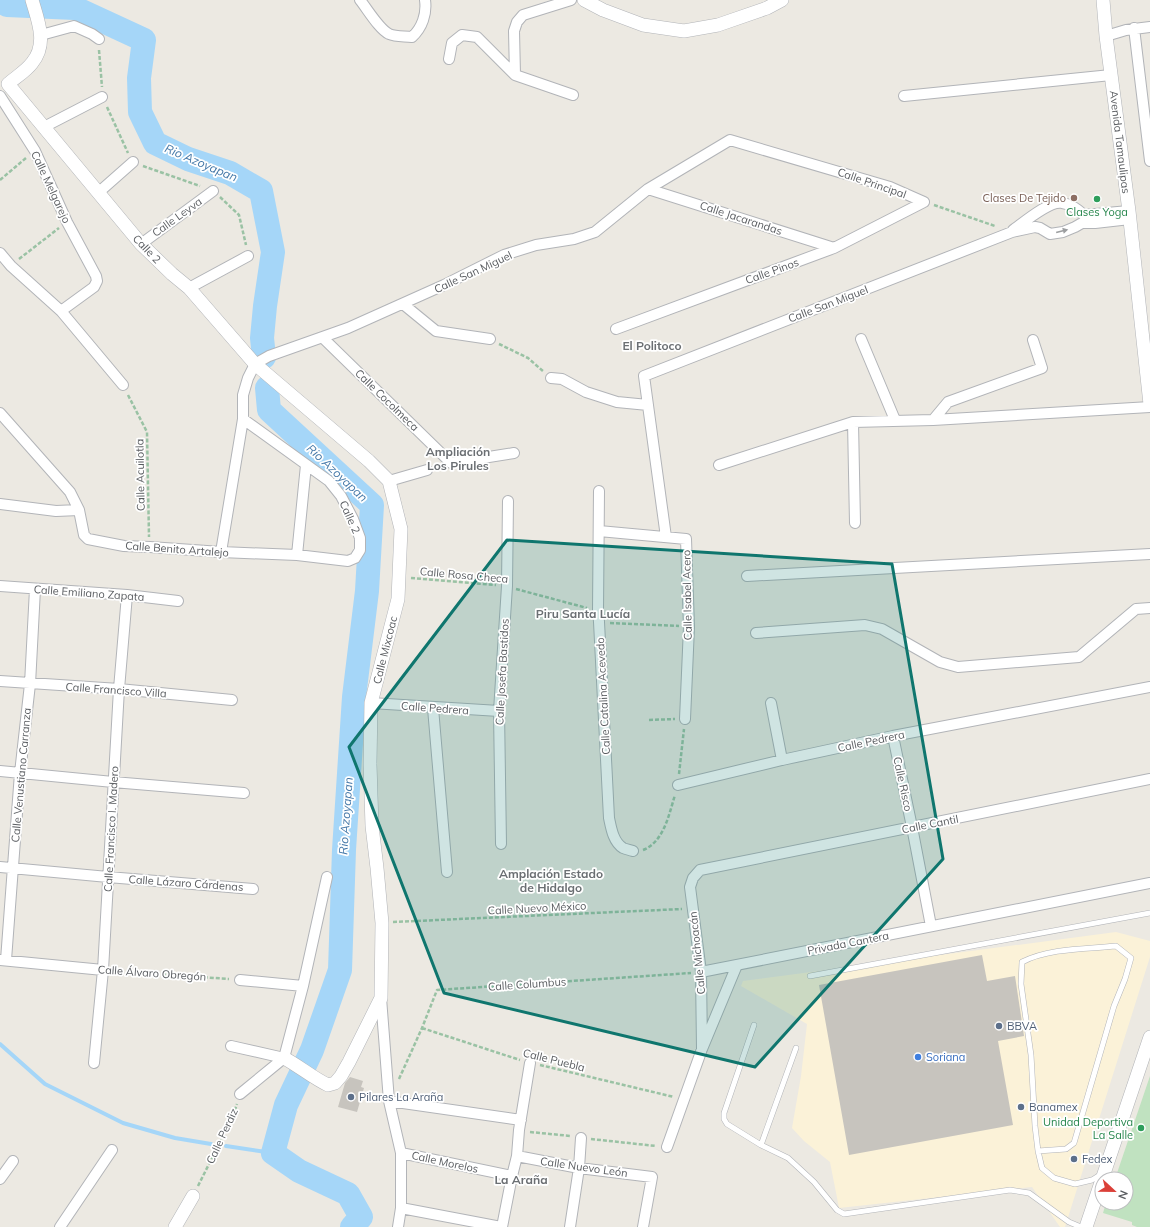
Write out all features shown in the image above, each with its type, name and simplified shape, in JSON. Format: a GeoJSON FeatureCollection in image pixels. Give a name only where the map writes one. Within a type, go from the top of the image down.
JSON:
{"type":"FeatureCollection","features":[{"type":"Feature","properties":{"kind":"street"},"geometry":{"type":"LineString","coordinates":[[4,87],[32,63],[37,54],[40,30],[32,0]]}},
{"type":"Feature","properties":{"kind":"street"},"geometry":{"type":"LineString","coordinates":[[360,0],[379,25],[388,33],[398,36],[412,37],[417,32],[423,20],[425,4]]}},
{"type":"Feature","properties":{"kind":"street"},"geometry":{"type":"LineString","coordinates":[[515,75],[514,31],[517,22],[522,15],[571,0]]}},
{"type":"Feature","properties":{"kind":"street"},"geometry":{"type":"LineString","coordinates":[[584,0],[603,10],[644,25],[684,31],[718,25],[767,8],[782,0]]}},
{"type":"Feature","properties":{"kind":"street","name":"Avenida Tamaulipas"},"geometry":{"type":"LineString","coordinates":[[1103,0],[1150,404]]}},
{"type":"Feature","properties":{"kind":"street"},"geometry":{"type":"LineString","coordinates":[[40,30],[74,26],[92,34],[99,39]]}},
{"type":"Feature","properties":{"kind":"street"},"geometry":{"type":"LineString","coordinates":[[1106,36],[1134,28],[1150,27]]}},
{"type":"Feature","properties":{"kind":"street"},"geometry":{"type":"LineString","coordinates":[[1134,28],[1150,161]]}},
{"type":"Feature","properties":{"kind":"street"},"geometry":{"type":"LineString","coordinates":[[449,59],[452,43],[462,35],[477,38],[515,75],[573,95]]}},
{"type":"Feature","properties":{"kind":"street"},"geometry":{"type":"LineString","coordinates":[[904,96],[1111,75]]}},
{"type":"Feature","properties":{"kind":"street","name":"Calle 2"},"geometry":{"type":"LineString","coordinates":[[4,87],[44,127],[141,244],[189,288],[256,364]]}},
{"type":"Feature","properties":{"kind":"street","name":"Calle Melgarejo"},"geometry":{"type":"LineString","coordinates":[[0,96],[35,151],[67,222],[96,276],[97,281],[94,287],[62,311]]}},
{"type":"Feature","properties":{"kind":"street"},"geometry":{"type":"LineString","coordinates":[[44,127],[102,97]]}},
{"type":"Feature","properties":{"kind":"street","name":"Calle San Miguel"},"geometry":{"type":"LineString","coordinates":[[256,364],[269,356],[348,328],[403,304],[504,255],[536,245],[574,238],[595,232],[648,189],[730,140]]}},
{"type":"Feature","properties":{"kind":"street","name":"Calle Principal"},"geometry":{"type":"LineString","coordinates":[[730,140],[890,186],[924,202]]}},
{"type":"Feature","properties":{"kind":"street"},"geometry":{"type":"LineString","coordinates":[[99,192],[133,162]]}},
{"type":"Feature","properties":{"kind":"street","name":"Calle Jacarandas"},"geometry":{"type":"LineString","coordinates":[[648,189],[834,248]]}},
{"type":"Feature","properties":{"kind":"street","name":"Calle Leyva"},"geometry":{"type":"LineString","coordinates":[[141,244],[213,191]]}},
{"type":"Feature","properties":{"kind":"street","name":"Calle Pinos"},"geometry":{"type":"LineString","coordinates":[[616,329],[834,248],[924,202]]}},
{"type":"Feature","properties":{"kind":"street","name":"Calle San Miguel"},"geometry":{"type":"LineString","coordinates":[[1012,232],[1041,209],[1060,202],[1072,206],[1083,219]]}},
{"type":"Feature","properties":{"kind":"street"},"geometry":{"type":"LineString","coordinates":[[1040,228],[1038,220],[1041,209]]}},
{"type":"Feature","properties":{"kind":"street","name":"Calle San Miguel"},"geometry":{"type":"LineString","coordinates":[[648,405],[644,376],[1012,232],[1035,227],[1040,228],[1050,234],[1063,232],[1075,227],[1083,219],[1129,215]]}},
{"type":"Feature","properties":{"kind":"street"},"geometry":{"type":"LineString","coordinates":[[0,253],[11,266],[62,311],[123,385]]}},
{"type":"Feature","properties":{"kind":"street"},"geometry":{"type":"LineString","coordinates":[[189,288],[248,256]]}},
{"type":"Feature","properties":{"kind":"street"},"geometry":{"type":"LineString","coordinates":[[403,304],[436,331],[490,339]]}},
{"type":"Feature","properties":{"kind":"street","name":"Calle Cocolmeca"},"geometry":{"type":"LineString","coordinates":[[322,337],[451,463],[514,453]]}},
{"type":"Feature","properties":{"kind":"street"},"geometry":{"type":"LineString","coordinates":[[861,339],[894,420]]}},
{"type":"Feature","properties":{"kind":"street"},"geometry":{"type":"LineString","coordinates":[[933,420],[948,402],[1042,368],[1033,340]]}},
{"type":"Feature","properties":{"kind":"street"},"geometry":{"type":"LineString","coordinates":[[221,552],[243,419],[243,395],[248,378],[256,364],[389,481],[428,470]]}},
{"type":"Feature","properties":{"kind":"street"},"geometry":{"type":"LineString","coordinates":[[551,378],[562,380],[586,392],[617,402],[648,405],[666,537],[599,531]]}},
{"type":"Feature","properties":{"kind":"street"},"geometry":{"type":"LineString","coordinates":[[719,465],[853,422],[933,420],[1150,407]]}},
{"type":"Feature","properties":{"kind":"street"},"geometry":{"type":"LineString","coordinates":[[0,413],[70,492],[79,510],[56,511],[0,504]]}},
{"type":"Feature","properties":{"kind":"street","name":"Calle 2"},"geometry":{"type":"LineString","coordinates":[[243,419],[329,481],[341,496],[353,519],[360,538],[360,550],[355,558],[348,561]]}},
{"type":"Feature","properties":{"kind":"street"},"geometry":{"type":"LineString","coordinates":[[853,422],[855,523]]}},
{"type":"Feature","properties":{"kind":"street"},"geometry":{"type":"LineString","coordinates":[[297,555],[306,465]]}},
{"type":"Feature","properties":{"kind":"street","name":"Calle Mixcoac"},"geometry":{"type":"LineString","coordinates":[[381,998],[382,923],[372,826],[370,764],[371,703],[398,599],[401,529],[389,481]]}},
{"type":"Feature","properties":{"kind":"street","name":"Calle Catalina Acevedo"},"geometry":{"type":"LineString","coordinates":[[599,491],[598,611],[609,818],[615,840],[622,848],[633,851]]}},
{"type":"Feature","properties":{"kind":"street","name":"Calle Josefa Bastidos"},"geometry":{"type":"LineString","coordinates":[[501,844],[499,712],[507,586],[508,500]]}},
{"type":"Feature","properties":{"kind":"street","name":"Calle Benito Artalejo"},"geometry":{"type":"LineString","coordinates":[[79,510],[84,535],[88,539],[124,546],[297,555],[348,561]]}},
{"type":"Feature","properties":{"kind":"street","name":"Calle Isabel Acero"},"geometry":{"type":"LineString","coordinates":[[666,537],[686,539],[689,627],[685,718]]}},
{"type":"Feature","properties":{"kind":"street"},"geometry":{"type":"LineString","coordinates":[[747,576],[1150,554]]}},
{"type":"Feature","properties":{"kind":"street","name":"Calle Emiliano Zapata"},"geometry":{"type":"LineString","coordinates":[[0,586],[178,601]]}},
{"type":"Feature","properties":{"kind":"street","name":"Calle Venustiano Carranza"},"geometry":{"type":"LineString","coordinates":[[3,960],[13,868],[20,773],[30,684],[35,589]]}},
{"type":"Feature","properties":{"kind":"street","name":"Calle Francisco I. Madero"},"geometry":{"type":"LineString","coordinates":[[94,1063],[103,970],[113,782],[127,596]]}},
{"type":"Feature","properties":{"kind":"street"},"geometry":{"type":"LineString","coordinates":[[756,633],[866,625],[882,629],[940,662],[958,667],[1079,657],[1136,609],[1150,608]]}},
{"type":"Feature","properties":{"kind":"street","name":"Calle Francisco Villa"},"geometry":{"type":"LineString","coordinates":[[0,681],[119,689],[232,700]]}},
{"type":"Feature","properties":{"kind":"street","name":"Calle Pedrera"},"geometry":{"type":"LineString","coordinates":[[678,785],[782,760],[893,736],[1150,687]]}},
{"type":"Feature","properties":{"kind":"street","name":"Calle Pedrera"},"geometry":{"type":"LineString","coordinates":[[371,703],[499,712]]}},
{"type":"Feature","properties":{"kind":"street"},"geometry":{"type":"LineString","coordinates":[[771,703],[782,760]]}},
{"type":"Feature","properties":{"kind":"street"},"geometry":{"type":"LineString","coordinates":[[433,708],[447,872]]}},
{"type":"Feature","properties":{"kind":"street","name":"Calle Risco"},"geometry":{"type":"LineString","coordinates":[[893,736],[931,926]]}},
{"type":"Feature","properties":{"kind":"street"},"geometry":{"type":"LineString","coordinates":[[0,771],[244,793]]}},
{"type":"Feature","properties":{"kind":"street","name":"Calle Cantil"},"geometry":{"type":"LineString","coordinates":[[710,867],[1150,779]]}},
{"type":"Feature","properties":{"kind":"street","name":"Calle Lázaro Cárdenas"},"geometry":{"type":"LineString","coordinates":[[0,867],[253,889]]}},
{"type":"Feature","properties":{"kind":"street","name":"Calle Michoacán"},"geometry":{"type":"LineString","coordinates":[[702,1048],[701,972],[690,887],[693,878],[700,870],[710,867]]}},
{"type":"Feature","properties":{"kind":"street"},"geometry":{"type":"LineString","coordinates":[[284,1058],[303,986],[327,877]]}},
{"type":"Feature","properties":{"kind":"street","name":"Privada Cantera"},"geometry":{"type":"LineString","coordinates":[[737,965],[1150,883]]}},
{"type":"Feature","properties":{"kind":"street","name":"Calle Álvaro Obregón"},"geometry":{"type":"LineString","coordinates":[[3,960],[103,970]]}},
{"type":"Feature","properties":{"kind":"street"},"geometry":{"type":"LineString","coordinates":[[701,972],[737,965]]}},
{"type":"Feature","properties":{"kind":"street"},"geometry":{"type":"LineString","coordinates":[[667,1147],[702,1048],[737,965]]}},
{"type":"Feature","properties":{"kind":"street"},"geometry":{"type":"LineString","coordinates":[[240,980],[303,986]]}},
{"type":"Feature","properties":{"kind":"street"},"geometry":{"type":"LineString","coordinates":[[231,1046],[284,1058],[321,1082],[328,1085],[335,1083],[350,1062],[381,998]]}},
{"type":"Feature","properties":{"kind":"street"},"geometry":{"type":"LineString","coordinates":[[381,998],[390,1101],[401,1153],[401,1208],[398,1227]]}},
{"type":"Feature","properties":{"kind":"street"},"geometry":{"type":"LineString","coordinates":[[1104,1171],[1150,1037]]}},
{"type":"Feature","properties":{"kind":"street","name":"Calle Perdiz"},"geometry":{"type":"LineString","coordinates":[[240,1094],[284,1058]]}},
{"type":"Feature","properties":{"kind":"street"},"geometry":{"type":"LineString","coordinates":[[401,1208],[501,1227],[517,1156],[530,1063]]}},
{"type":"Feature","properties":{"kind":"street"},"geometry":{"type":"LineString","coordinates":[[390,1101],[521,1120]]}},
{"type":"Feature","properties":{"kind":"street"},"geometry":{"type":"LineString","coordinates":[[570,1227],[579,1168],[580,1138]]}},
{"type":"Feature","properties":{"kind":"street"},"geometry":{"type":"LineString","coordinates":[[60,1227],[112,1150]]}},
{"type":"Feature","properties":{"kind":"street","name":"Calle Morelos"},"geometry":{"type":"LineString","coordinates":[[401,1153],[512,1176]]}},
{"type":"Feature","properties":{"kind":"street","name":"Calle Nuevo León"},"geometry":{"type":"LineString","coordinates":[[517,1156],[579,1168],[652,1177],[643,1227]]}},
{"type":"Feature","properties":{"kind":"street"},"geometry":{"type":"LineString","coordinates":[[0,1179],[13,1161]]}},
{"type":"Feature","properties":{"kind":"street"},"geometry":{"type":"LineString","coordinates":[[175,1227],[194,1196]]}},
{"type":"Feature","properties":{"kind":"street"},"geometry":{"type":"LineString","coordinates":[[1086,1227],[1094,1202]]}},
{"type":"Feature","properties":{"kind":"lane"},"geometry":{"type":"LineString","coordinates":[[810,976],[1150,913]]}},
{"type":"Feature","properties":{"kind":"lane"},"geometry":{"type":"LineString","coordinates":[[1038,1151],[1066,1149],[1074,1143],[1114,1006],[1125,979],[1131,958],[1116,946],[1047,953],[1022,962],[1021,984],[1031,1055],[1038,1151],[1042,1168],[1054,1178],[1075,1184],[1094,1179]]}},
{"type":"Feature","properties":{"kind":"lane"},"geometry":{"type":"LineString","coordinates":[[754,1025],[724,1114],[724,1119],[727,1124],[761,1145],[788,1158],[814,1182],[837,1210],[844,1214],[1010,1190],[1029,1193],[1069,1222],[1081,1227]]}},
{"type":"Feature","properties":{"kind":"lane"},"geometry":{"type":"LineString","coordinates":[[761,1145],[796,1048]]}},
{"type":"Feature","properties":{"kind":"path"},"geometry":{"type":"LineString","coordinates":[[99,39],[102,97],[133,162],[213,191],[239,215],[248,256]]}},
{"type":"Feature","properties":{"kind":"path"},"geometry":{"type":"LineString","coordinates":[[0,180],[35,151]]}},
{"type":"Feature","properties":{"kind":"path"},"geometry":{"type":"LineString","coordinates":[[924,202],[1012,232]]}},
{"type":"Feature","properties":{"kind":"path"},"geometry":{"type":"LineString","coordinates":[[11,266],[24,254],[67,222]]}},
{"type":"Feature","properties":{"kind":"path"},"geometry":{"type":"LineString","coordinates":[[490,339],[528,358],[551,378]]}},
{"type":"Feature","properties":{"kind":"path","name":"Calle Acuilotla"},"geometry":{"type":"LineString","coordinates":[[123,385],[147,432],[150,547]]}},
{"type":"Feature","properties":{"kind":"path","name":"Calle Rosa Checa"},"geometry":{"type":"LineString","coordinates":[[399,578],[507,586],[598,611]]}},
{"type":"Feature","properties":{"kind":"path"},"geometry":{"type":"LineString","coordinates":[[599,622],[689,627]]}},
{"type":"Feature","properties":{"kind":"path"},"geometry":{"type":"LineString","coordinates":[[633,851],[650,848],[658,839],[666,822],[678,785],[685,718],[649,720]]}},
{"type":"Feature","properties":{"kind":"path","name":"Calle Nuevo México"},"geometry":{"type":"LineString","coordinates":[[382,923],[692,909]]}},
{"type":"Feature","properties":{"kind":"path","name":"Calle Álvaro Obregón"},"geometry":{"type":"LineString","coordinates":[[103,970],[240,980]]}},
{"type":"Feature","properties":{"kind":"path","name":"Calle Columbus"},"geometry":{"type":"LineString","coordinates":[[399,1079],[422,1028],[436,990],[701,972]]}},
{"type":"Feature","properties":{"kind":"path","name":"Calle Puebla"},"geometry":{"type":"LineString","coordinates":[[422,1028],[530,1063],[684,1099]]}},
{"type":"Feature","properties":{"kind":"path","name":"Calle Perdiz"},"geometry":{"type":"LineString","coordinates":[[194,1196],[232,1118],[240,1094]]}},
{"type":"Feature","properties":{"kind":"highlighted area"},"geometry":{"type":"Polygon","coordinates":[[[507,540],[892,564],[943,859],[755,1067],[444,993],[349,747],[507,540]]]}},
{"type":"Feature","properties":{"kind":"shaded area"},"geometry":{"type":"Polygon","coordinates":[[[1116,932],[1150,941],[1150,957],[1065,1227],[1060,1227],[1032,1187],[839,1208],[830,1162],[804,1141],[792,1128],[801,1076],[807,1024],[741,986],[743,981],[1116,932]]]}},
{"type":"Feature","properties":{"kind":"green space","name":"Unidad Deportiva La Salle"},"geometry":{"type":"Polygon","coordinates":[[[1150,1076],[1150,1227],[1137,1227],[1132,1225],[1132,1222],[1103,1213],[1104,1211],[1134,1211],[1134,1171],[1118,1171],[1150,1076]]]}},
{"type":"Feature","properties":{"kind":"building"},"geometry":{"type":"Polygon","coordinates":[[[982,955],[987,981],[1015,976],[1024,1036],[998,1041],[1013,1125],[849,1155],[819,985],[982,955]]]}},
{"type":"Feature","properties":{"kind":"building","name":"Pilares La Araña"},"geometry":{"type":"Polygon","coordinates":[[[350,1077],[363,1081],[361,1087],[364,1088],[357,1112],[338,1107],[345,1083],[350,1077]]]}},
{"type":"Feature","properties":{"kind":"waterway","name":"Rio Azoyapan"},"geometry":{"type":"LineString","coordinates":[[4,0],[7,5],[75,8],[144,40],[139,78],[140,112],[155,143],[188,159],[230,173],[261,191],[273,252],[262,338],[264,357]]}},
{"type":"Feature","properties":{"kind":"waterway","name":"Rio Azoyapan"},"geometry":{"type":"LineString","coordinates":[[267,388],[269,410],[372,505],[367,591],[354,697],[344,850],[340,970],[312,1050],[286,1105],[273,1153],[299,1171],[348,1194],[361,1217],[352,1227]]}},
{"type":"Feature","properties":{"kind":"waterway"},"geometry":{"type":"LineString","coordinates":[[0,1044],[45,1084],[123,1123],[175,1138],[211,1144]]}},
{"type":"Feature","properties":{"kind":"waterway"},"geometry":{"type":"LineString","coordinates":[[226,1146],[273,1153]]}},
{"type":"Feature","properties":{"kind":"place","name":"Clases De Tejido"},"geometry":{"type":"Point","coordinates":[1074,198]}},
{"type":"Feature","properties":{"kind":"place","name":"Clases Yoga"},"geometry":{"type":"Point","coordinates":[1097,199]}},
{"type":"Feature","properties":{"kind":"place","name":"BBVA"},"geometry":{"type":"Point","coordinates":[999,1026]}},
{"type":"Feature","properties":{"kind":"place","name":"Soriana"},"geometry":{"type":"Point","coordinates":[918,1057]}},
{"type":"Feature","properties":{"kind":"place","name":"Pilares La Araña"},"geometry":{"type":"Point","coordinates":[351,1097]}},
{"type":"Feature","properties":{"kind":"place","name":"Banamex"},"geometry":{"type":"Point","coordinates":[1021,1107]}},
{"type":"Feature","properties":{"kind":"place","name":"Unidad Deportiva La Salle"},"geometry":{"type":"Point","coordinates":[1141,1128]}},
{"type":"Feature","properties":{"kind":"place","name":"Fedex"},"geometry":{"type":"Point","coordinates":[1074,1159]}},
{"type":"Feature","properties":{"kind":"district","name":"El Politoco"},"geometry":{"type":"Point","coordinates":[652,346]}},
{"type":"Feature","properties":{"kind":"district","name":"Ampliación Los Pirules"},"geometry":{"type":"Point","coordinates":[458,459]}},
{"type":"Feature","properties":{"kind":"district","name":"Piru Santa Lucía"},"geometry":{"type":"Point","coordinates":[583,614]}},
{"type":"Feature","properties":{"kind":"district","name":"Amplación Estado de Hidalgo"},"geometry":{"type":"Point","coordinates":[551,881]}},
{"type":"Feature","properties":{"kind":"district","name":"La Araña"},"geometry":{"type":"Point","coordinates":[521,1180]}}]}
